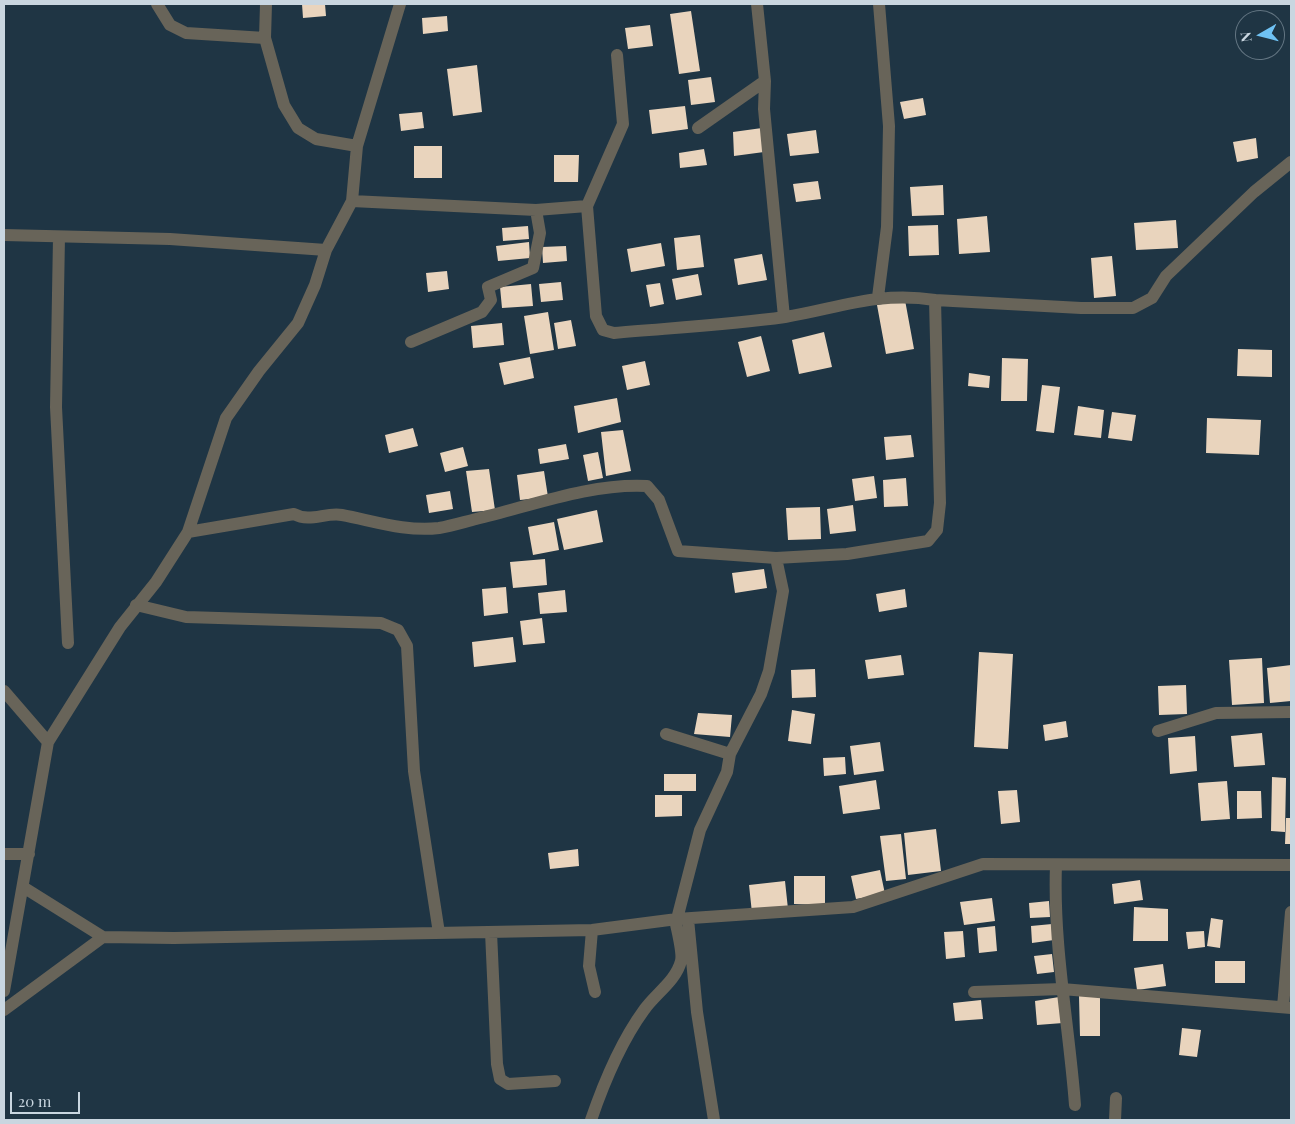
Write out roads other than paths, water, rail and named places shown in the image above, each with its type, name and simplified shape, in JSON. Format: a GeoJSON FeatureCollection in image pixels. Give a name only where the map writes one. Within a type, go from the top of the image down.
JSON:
{"type":"FeatureCollection","features":[{"type":"Feature","properties":{"kind":"street"},"geometry":{"type":"LineString","coordinates":[[157,4],[170,26],[186,33],[265,38]]}},
{"type":"Feature","properties":{"kind":"street"},"geometry":{"type":"LineString","coordinates":[[266,4],[265,38],[284,105],[298,128],[316,139],[357,146]]}},
{"type":"Feature","properties":{"kind":"street"},"geometry":{"type":"LineString","coordinates":[[4,990],[24,887],[48,742],[136,606],[156,582],[188,532],[226,418],[259,371],[298,323],[316,284],[326,250],[352,201],[357,146],[400,4]]}},
{"type":"Feature","properties":{"kind":"street"},"geometry":{"type":"LineString","coordinates":[[758,4],[765,81],[764,109],[784,317]]}},
{"type":"Feature","properties":{"kind":"street"},"geometry":{"type":"LineString","coordinates":[[878,297],[888,227],[889,126],[879,4]]}},
{"type":"Feature","properties":{"kind":"street"},"geometry":{"type":"LineString","coordinates":[[617,55],[623,124],[587,206],[596,316],[603,330],[614,333],[784,317],[878,297],[915,297],[935,300],[1081,308],[1133,308],[1152,298],[1166,276],[1254,192],[1291,162]]}},
{"type":"Feature","properties":{"kind":"street"},"geometry":{"type":"LineString","coordinates":[[698,128],[765,81]]}},
{"type":"Feature","properties":{"kind":"street"},"geometry":{"type":"LineString","coordinates":[[352,201],[536,210],[587,206]]}},
{"type":"Feature","properties":{"kind":"street"},"geometry":{"type":"LineString","coordinates":[[411,342],[482,312],[491,300],[488,287],[533,268],[540,233],[536,210]]}},
{"type":"Feature","properties":{"kind":"street"},"geometry":{"type":"LineString","coordinates":[[4,235],[170,239],[326,250]]}},
{"type":"Feature","properties":{"kind":"street"},"geometry":{"type":"LineString","coordinates":[[59,237],[56,407],[68,643]]}},
{"type":"Feature","properties":{"kind":"street"},"geometry":{"type":"LineString","coordinates":[[188,532],[294,514],[301,518],[340,515],[389,526],[438,528],[590,491],[628,485],[647,486],[659,500],[678,550],[776,558],[846,554],[928,541],[937,530],[940,503],[935,300]]}},
{"type":"Feature","properties":{"kind":"street"},"geometry":{"type":"LineString","coordinates":[[591,1120],[603,1084],[630,1033],[645,1009],[670,981],[682,961],[680,919],[700,830],[727,772],[730,754],[762,694],[769,671],[783,591],[776,558]]}},
{"type":"Feature","properties":{"kind":"street"},"geometry":{"type":"LineString","coordinates":[[136,606],[186,617],[382,623],[398,630],[407,646],[414,771],[439,933]]}},
{"type":"Feature","properties":{"kind":"street"},"geometry":{"type":"LineString","coordinates":[[4,691],[48,742]]}},
{"type":"Feature","properties":{"kind":"street"},"geometry":{"type":"LineString","coordinates":[[1158,731],[1216,713],[1291,712]]}},
{"type":"Feature","properties":{"kind":"street"},"geometry":{"type":"LineString","coordinates":[[666,734],[730,754]]}},
{"type":"Feature","properties":{"kind":"street"},"geometry":{"type":"LineString","coordinates":[[4,854],[29,854]]}},
{"type":"Feature","properties":{"kind":"street"},"geometry":{"type":"LineString","coordinates":[[24,887],[103,938],[174,938],[592,930],[680,919],[853,907],[983,864],[1291,865]]}},
{"type":"Feature","properties":{"kind":"street"},"geometry":{"type":"LineString","coordinates":[[1056,865],[1055,896],[1062,989],[1070,1042],[1075,1106]]}},
{"type":"Feature","properties":{"kind":"street"},"geometry":{"type":"LineString","coordinates":[[974,992],[1062,989],[1287,1007],[1291,912]]}},
{"type":"Feature","properties":{"kind":"street"},"geometry":{"type":"LineString","coordinates":[[680,919],[714,1120]]}},
{"type":"Feature","properties":{"kind":"street"},"geometry":{"type":"LineString","coordinates":[[592,930],[589,966],[595,992]]}},
{"type":"Feature","properties":{"kind":"street"},"geometry":{"type":"LineString","coordinates":[[491,932],[497,1064],[500,1079],[508,1084],[555,1081]]}},
{"type":"Feature","properties":{"kind":"street"},"geometry":{"type":"LineString","coordinates":[[4,1010],[103,938]]}},
{"type":"Feature","properties":{"kind":"street"},"geometry":{"type":"LineString","coordinates":[[1116,1098],[1116,1120]]}}]}
